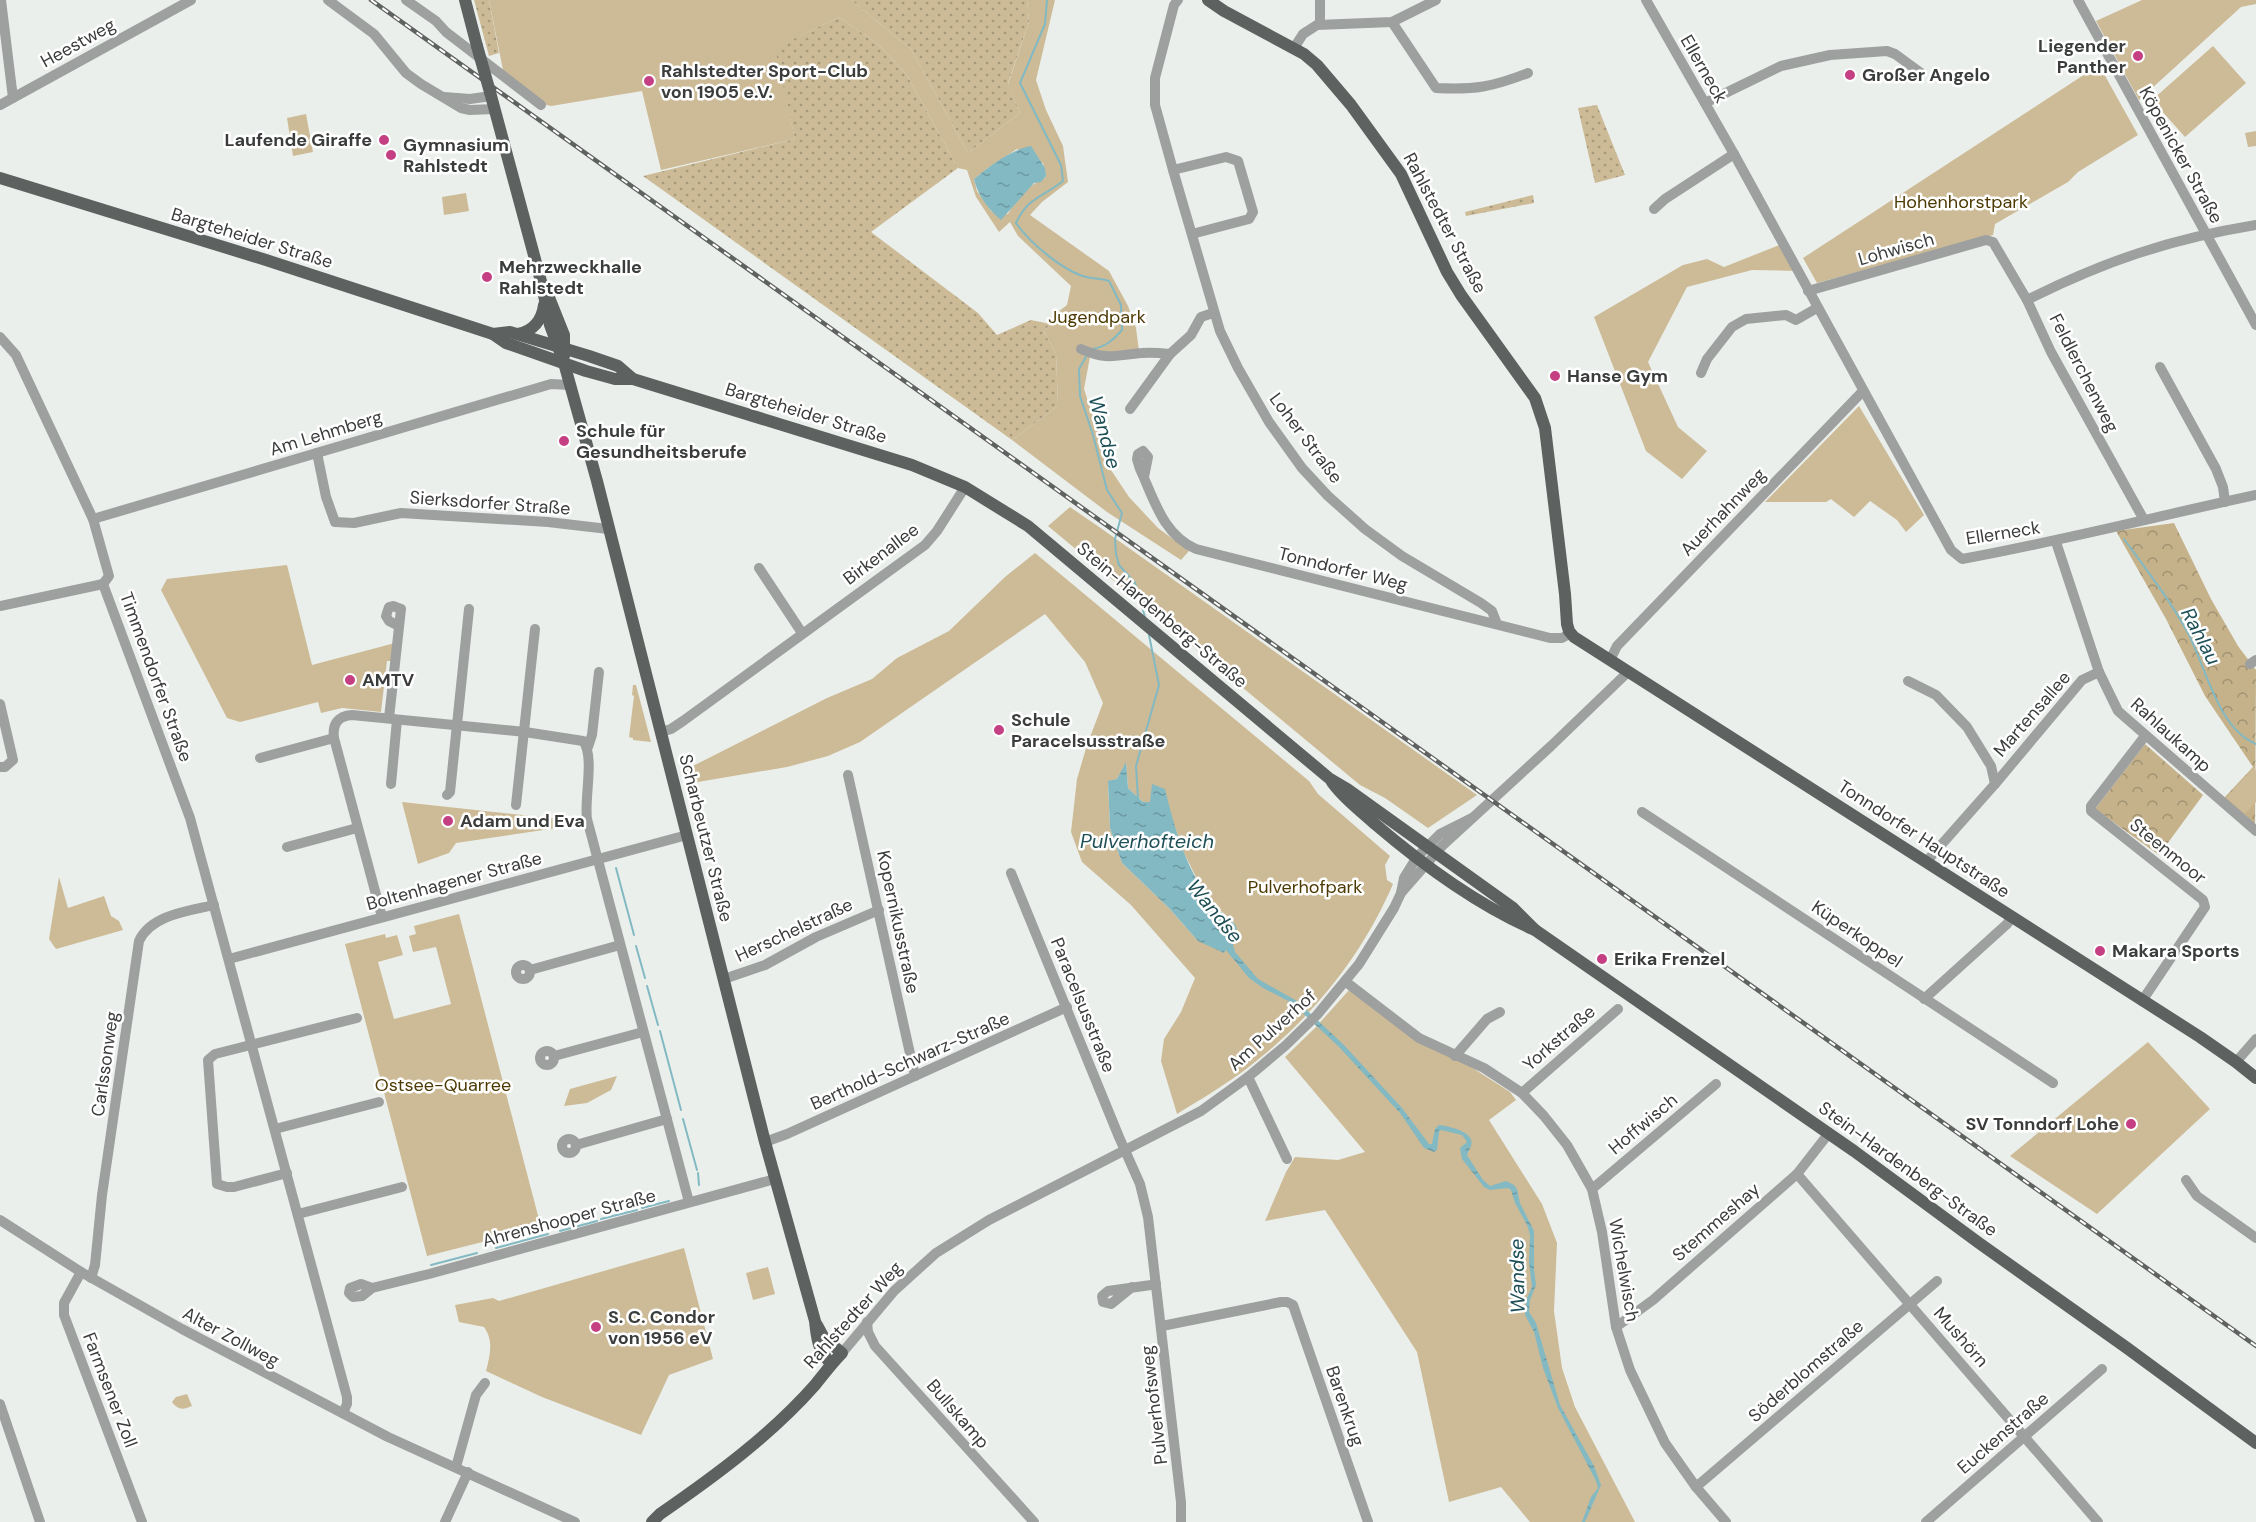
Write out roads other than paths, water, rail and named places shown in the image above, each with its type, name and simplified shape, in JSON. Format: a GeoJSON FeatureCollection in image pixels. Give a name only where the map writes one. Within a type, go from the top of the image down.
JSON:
{"type":"FeatureCollection","features":[{"type":"Feature","properties":{"kind":"main road","name":"Scharbeutzer Straße"},"geometry":{"type":"LineString","coordinates":[[465,0],[542,285],[544,304],[561,347]]}},
{"type":"Feature","properties":{"kind":"main road","name":"Rahlstedter Straße"},"geometry":{"type":"LineString","coordinates":[[1208,0],[1224,11],[1294,48],[1314,62],[1330,80],[1394,162],[1408,187],[1442,262],[1461,295],[1511,362],[1539,406],[1547,436],[1567,620],[1571,633]]}},
{"type":"Feature","properties":{"kind":"main road","name":"Bargteheider Straße"},"geometry":{"type":"LineString","coordinates":[[0,178],[266,260],[493,334],[506,343],[564,363],[615,379],[633,379],[912,465],[965,487]]}},
{"type":"Feature","properties":{"kind":"main road","name":"Scharbeutzer Straße"},"geometry":{"type":"LineString","coordinates":[[542,285],[552,302],[561,327],[564,363],[599,488],[765,1142],[815,1321],[818,1346],[831,1364]]}},
{"type":"Feature","properties":{"kind":"main road"},"geometry":{"type":"LineString","coordinates":[[517,334],[527,332],[536,324],[542,316],[544,304]]}},
{"type":"Feature","properties":{"kind":"main road","name":"Bargteheider Straße"},"geometry":{"type":"LineString","coordinates":[[493,334],[510,332],[561,347],[618,366],[633,379]]}},
{"type":"Feature","properties":{"kind":"main road","name":"Stein-Hardenberg-Straße"},"geometry":{"type":"LineString","coordinates":[[965,487],[1028,526],[1330,779],[1513,908],[1535,930],[1829,1133],[1979,1243],[2127,1347],[2256,1443]]}},
{"type":"Feature","properties":{"kind":"main road","name":"Tonndorfer Hauptstraße"},"geometry":{"type":"LineString","coordinates":[[1571,633],[1583,644],[2012,917],[2236,1062],[2256,1078]]}},
{"type":"Feature","properties":{"kind":"main road","name":"Stein-Hardenberg-Straße"},"geometry":{"type":"LineString","coordinates":[[1330,779],[1342,795],[1396,842],[1507,918],[1535,930]]}},
{"type":"Feature","properties":{"kind":"main road","name":"Scharbeutzer Straße"},"geometry":{"type":"LineString","coordinates":[[815,1321],[824,1338],[842,1353]]}},
{"type":"Feature","properties":{"kind":"main road","name":"Rahlstedter Weg"},"geometry":{"type":"LineString","coordinates":[[641,1522],[660,1519],[770,1430],[815,1385],[842,1353]]}},
{"type":"Feature","properties":{"kind":"street"},"geometry":{"type":"LineString","coordinates":[[2,0],[13,98]]}},
{"type":"Feature","properties":{"kind":"street","name":"Heestweg"},"geometry":{"type":"LineString","coordinates":[[0,105],[191,0]]}},
{"type":"Feature","properties":{"kind":"street"},"geometry":{"type":"LineString","coordinates":[[328,0],[374,34],[412,78],[453,105],[467,110],[495,109]]}},
{"type":"Feature","properties":{"kind":"street"},"geometry":{"type":"LineString","coordinates":[[406,0],[436,21],[446,32],[508,77],[541,105]]}},
{"type":"Feature","properties":{"kind":"street","name":"Loher Straße"},"geometry":{"type":"LineString","coordinates":[[1178,0],[1174,5],[1157,69],[1155,105],[1214,313],[1238,368],[1269,422],[1302,468],[1328,496],[1365,529],[1402,556],[1492,611],[1497,624]]}},
{"type":"Feature","properties":{"kind":"street"},"geometry":{"type":"LineString","coordinates":[[1320,0],[1320,24]]}},
{"type":"Feature","properties":{"kind":"street"},"geometry":{"type":"LineString","coordinates":[[1294,48],[1303,34],[1313,26],[1392,22],[1436,0]]}},
{"type":"Feature","properties":{"kind":"street","name":"Ellerneck"},"geometry":{"type":"LineString","coordinates":[[1646,0],[1734,154],[1950,550],[1962,559],[2056,542],[2091,531],[2256,495]]}},
{"type":"Feature","properties":{"kind":"street","name":"Köpenicker Straße"},"geometry":{"type":"LineString","coordinates":[[2078,0],[2256,325]]}},
{"type":"Feature","properties":{"kind":"street"},"geometry":{"type":"LineString","coordinates":[[1392,22],[1436,88],[1462,90],[1494,86],[1528,73]]}},
{"type":"Feature","properties":{"kind":"street"},"geometry":{"type":"LineString","coordinates":[[1705,103],[1772,69],[1830,55],[1887,51],[1896,54],[1921,73]]}},
{"type":"Feature","properties":{"kind":"street"},"geometry":{"type":"LineString","coordinates":[[441,97],[470,99],[491,94]]}},
{"type":"Feature","properties":{"kind":"street"},"geometry":{"type":"LineString","coordinates":[[1654,209],[1665,199],[1734,154]]}},
{"type":"Feature","properties":{"kind":"street"},"geometry":{"type":"LineString","coordinates":[[1173,170],[1226,157],[1238,161],[1253,212],[1249,219],[1192,234]]}},
{"type":"Feature","properties":{"kind":"street"},"geometry":{"type":"LineString","coordinates":[[2028,300],[2074,277],[2132,254],[2205,233],[2256,225]]}},
{"type":"Feature","properties":{"kind":"street","name":"Lohwisch"},"geometry":{"type":"LineString","coordinates":[[1808,291],[1986,240],[1993,242]]}},
{"type":"Feature","properties":{"kind":"street","name":"Feldlerchenweg"},"geometry":{"type":"LineString","coordinates":[[1993,242],[2028,300],[2051,352],[2144,520]]}},
{"type":"Feature","properties":{"kind":"street"},"geometry":{"type":"LineString","coordinates":[[1701,373],[1707,359],[1732,327],[1746,319],[1786,315],[1796,320],[1817,308]]}},
{"type":"Feature","properties":{"kind":"street"},"geometry":{"type":"LineString","coordinates":[[1130,409],[1170,354],[1191,335],[1201,317],[1214,313]]}},
{"type":"Feature","properties":{"kind":"street","name":"Timmendorfer Straße"},"geometry":{"type":"LineString","coordinates":[[0,337],[16,355],[93,519],[109,576],[103,584],[190,818],[347,1397],[348,1404],[343,1413]]}},
{"type":"Feature","properties":{"kind":"street"},"geometry":{"type":"LineString","coordinates":[[1081,349],[1096,356],[1116,357],[1142,352],[1170,354]]}},
{"type":"Feature","properties":{"kind":"street"},"geometry":{"type":"LineString","coordinates":[[2160,367],[2216,469],[2223,487],[2225,502]]}},
{"type":"Feature","properties":{"kind":"street","name":"Am Lehmberg"},"geometry":{"type":"LineString","coordinates":[[93,519],[551,384],[570,385]]}},
{"type":"Feature","properties":{"kind":"street","name":"Auerhahnweg"},"geometry":{"type":"LineString","coordinates":[[1610,660],[1617,646],[1863,391]]}},
{"type":"Feature","properties":{"kind":"street","name":"Sierksdorfer Straße"},"geometry":{"type":"LineString","coordinates":[[317,453],[326,497],[335,522],[354,523],[401,513],[548,522],[608,529]]}},
{"type":"Feature","properties":{"kind":"street","name":"Tonndorfer Weg"},"geometry":{"type":"LineString","coordinates":[[1144,477],[1172,534],[1189,546],[1550,638],[1562,638],[1571,633]]}},
{"type":"Feature","properties":{"kind":"street","name":"Birkenallee"},"geometry":{"type":"LineString","coordinates":[[660,732],[683,721],[925,545],[937,531],[965,487]]}},
{"type":"Feature","properties":{"kind":"street","name":"Rahlaukamp"},"geometry":{"type":"LineString","coordinates":[[2056,542],[2099,672],[2118,711],[2256,831]]}},
{"type":"Feature","properties":{"kind":"street"},"geometry":{"type":"LineString","coordinates":[[759,568],[802,633]]}},
{"type":"Feature","properties":{"kind":"street"},"geometry":{"type":"LineString","coordinates":[[0,606],[103,584]]}},
{"type":"Feature","properties":{"kind":"street"},"geometry":{"type":"LineString","coordinates":[[447,795],[450,792],[458,725],[469,609]]}},
{"type":"Feature","properties":{"kind":"street"},"geometry":{"type":"LineString","coordinates":[[391,784],[399,626]]}},
{"type":"Feature","properties":{"kind":"street"},"geometry":{"type":"LineString","coordinates":[[516,805],[535,629]]}},
{"type":"Feature","properties":{"kind":"street"},"geometry":{"type":"LineString","coordinates":[[588,747],[592,735],[599,672]]}},
{"type":"Feature","properties":{"kind":"street","name":"Am Pulverhof"},"geometry":{"type":"LineString","coordinates":[[1125,1150],[1201,1111],[1248,1077],[1285,1046],[1346,982],[1371,946],[1422,861],[1449,828],[1472,818],[1628,672]]}},
{"type":"Feature","properties":{"kind":"street","name":"Martensallee"},"geometry":{"type":"LineString","coordinates":[[1926,862],[2082,680],[2099,672]]}},
{"type":"Feature","properties":{"kind":"street","name":"Martensallee"},"geometry":{"type":"LineString","coordinates":[[1908,681],[1936,695],[1967,728],[1991,766],[1995,784]]}},
{"type":"Feature","properties":{"kind":"street"},"geometry":{"type":"LineString","coordinates":[[0,704],[13,760],[3,767]]}},
{"type":"Feature","properties":{"kind":"street"},"geometry":{"type":"LineString","coordinates":[[382,917],[334,738],[333,728],[343,716],[458,725],[575,738],[583,741],[588,747],[590,756],[586,813],[689,1202]]}},
{"type":"Feature","properties":{"kind":"street","name":"Steenmoor"},"geometry":{"type":"LineString","coordinates":[[2142,1001],[2205,907],[2203,900],[2091,811],[2091,806],[2145,736]]}},
{"type":"Feature","properties":{"kind":"street"},"geometry":{"type":"LineString","coordinates":[[260,758],[334,738]]}},
{"type":"Feature","properties":{"kind":"street","name":"Kopernikusstraße"},"geometry":{"type":"LineString","coordinates":[[848,775],[915,1076]]}},
{"type":"Feature","properties":{"kind":"street","name":"Küperkoppel"},"geometry":{"type":"LineString","coordinates":[[1642,812],[2053,1083]]}},
{"type":"Feature","properties":{"kind":"street"},"geometry":{"type":"LineString","coordinates":[[287,847],[357,828]]}},
{"type":"Feature","properties":{"kind":"street","name":"Boltenhagener Straße"},"geometry":{"type":"LineString","coordinates":[[229,959],[687,836]]}},
{"type":"Feature","properties":{"kind":"street","name":"Paracelsusstraße"},"geometry":{"type":"LineString","coordinates":[[1011,873],[1125,1150]]}},
{"type":"Feature","properties":{"kind":"street","name":"Carlssonweg"},"geometry":{"type":"LineString","coordinates":[[92,1278],[139,941],[145,930],[156,921],[214,905]]}},
{"type":"Feature","properties":{"kind":"street","name":"Herschelstraße"},"geometry":{"type":"LineString","coordinates":[[724,979],[765,966],[816,936],[879,910]]}},
{"type":"Feature","properties":{"kind":"street"},"geometry":{"type":"LineString","coordinates":[[1924,999],[2012,917]]}},
{"type":"Feature","properties":{"kind":"street"},"geometry":{"type":"LineString","coordinates":[[530,970],[620,945]]}},
{"type":"Feature","properties":{"kind":"street","name":"Wichelwisch"},"geometry":{"type":"LineString","coordinates":[[1346,982],[1419,1038],[1484,1068],[1522,1093],[1574,1155],[1592,1189],[1602,1232],[1616,1327],[1630,1370],[1665,1443],[1696,1487],[1726,1522]]}},
{"type":"Feature","properties":{"kind":"street","name":"Berthold-Schwarz-Straße"},"geometry":{"type":"LineString","coordinates":[[765,1142],[1067,1007]]}},
{"type":"Feature","properties":{"kind":"street","name":"Yorkstraße"},"geometry":{"type":"LineString","coordinates":[[1522,1093],[1618,1009]]}},
{"type":"Feature","properties":{"kind":"street"},"geometry":{"type":"LineString","coordinates":[[1455,1056],[1486,1019],[1500,1012]]}},
{"type":"Feature","properties":{"kind":"street"},"geometry":{"type":"LineString","coordinates":[[287,1173],[234,1186],[218,1184],[208,1060],[215,1054],[357,1018]]}},
{"type":"Feature","properties":{"kind":"street"},"geometry":{"type":"LineString","coordinates":[[554,1056],[643,1032]]}},
{"type":"Feature","properties":{"kind":"street"},"geometry":{"type":"LineString","coordinates":[[2236,1062],[2256,1039]]}},
{"type":"Feature","properties":{"kind":"street"},"geometry":{"type":"LineString","coordinates":[[1248,1077],[1287,1159]]}},
{"type":"Feature","properties":{"kind":"street","name":"Hoffwisch"},"geometry":{"type":"LineString","coordinates":[[1592,1189],[1716,1084]]}},
{"type":"Feature","properties":{"kind":"street"},"geometry":{"type":"LineString","coordinates":[[275,1129],[379,1102]]}},
{"type":"Feature","properties":{"kind":"street"},"geometry":{"type":"LineString","coordinates":[[576,1144],[667,1119]]}},
{"type":"Feature","properties":{"kind":"street","name":"Stemmeshay"},"geometry":{"type":"LineString","coordinates":[[1616,1327],[1653,1300],[1797,1174],[1829,1133]]}},
{"type":"Feature","properties":{"kind":"street","name":"Pulverhofsweg"},"geometry":{"type":"LineString","coordinates":[[1125,1150],[1134,1168],[1144,1199],[1162,1326],[1181,1502],[1181,1522]]}},
{"type":"Feature","properties":{"kind":"street","name":"Rahlstedter Weg"},"geometry":{"type":"LineString","coordinates":[[842,1353],[908,1278],[956,1240],[989,1220],[1125,1150]]}},
{"type":"Feature","properties":{"kind":"street","name":"Mushörn"},"geometry":{"type":"LineString","coordinates":[[1797,1174],[2098,1522]]}},
{"type":"Feature","properties":{"kind":"street","name":"Ahrenshooper Straße"},"geometry":{"type":"LineString","coordinates":[[372,1288],[775,1179]]}},
{"type":"Feature","properties":{"kind":"street"},"geometry":{"type":"LineString","coordinates":[[2186,1180],[2197,1196],[2256,1238]]}},
{"type":"Feature","properties":{"kind":"street"},"geometry":{"type":"LineString","coordinates":[[298,1214],[402,1186]]}},
{"type":"Feature","properties":{"kind":"street","name":"Alter Zollweg"},"geometry":{"type":"LineString","coordinates":[[0,1220],[81,1272],[170,1323],[388,1437],[468,1472],[564,1520],[575,1522]]}},
{"type":"Feature","properties":{"kind":"street","name":"Farmsener Zoll"},"geometry":{"type":"LineString","coordinates":[[81,1272],[64,1303],[64,1315],[142,1522]]}},
{"type":"Feature","properties":{"kind":"street","name":"Söderblomstraße"},"geometry":{"type":"LineString","coordinates":[[1696,1487],[1937,1281]]}},
{"type":"Feature","properties":{"kind":"street"},"geometry":{"type":"LineString","coordinates":[[1132,1287],[1156,1284]]}},
{"type":"Feature","properties":{"kind":"street","name":"Barenkrug"},"geometry":{"type":"LineString","coordinates":[[1162,1326],[1291,1297],[1368,1522]]}},
{"type":"Feature","properties":{"kind":"street","name":"Bullskamp"},"geometry":{"type":"LineString","coordinates":[[867,1322],[869,1336],[875,1346],[1034,1522]]}},
{"type":"Feature","properties":{"kind":"street","name":"Euckenstraße"},"geometry":{"type":"LineString","coordinates":[[1926,1522],[2102,1369]]}},
{"type":"Feature","properties":{"kind":"street"},"geometry":{"type":"LineString","coordinates":[[456,1467],[476,1395],[485,1383]]}},
{"type":"Feature","properties":{"kind":"street"},"geometry":{"type":"LineString","coordinates":[[0,1404],[40,1522]]}},
{"type":"Feature","properties":{"kind":"street"},"geometry":{"type":"LineString","coordinates":[[445,1522],[468,1472]]}},
{"type":"Feature","properties":{"kind":"water"},"geometry":{"type":"Polygon","coordinates":[[[1031,146],[1045,168],[1046,176],[1041,182],[1034,183],[1001,220],[984,202],[974,179],[994,163],[1031,146]]]}},
{"type":"Feature","properties":{"kind":"water","name":"Pulverhofteich"},"geometry":{"type":"Polygon","coordinates":[[[1126,762],[1128,788],[1143,802],[1150,802],[1152,784],[1165,789],[1178,836],[1190,866],[1206,894],[1236,926],[1237,931],[1232,941],[1235,952],[1258,979],[1297,1001],[1344,1045],[1402,1108],[1429,1144],[1432,1144],[1435,1129],[1439,1125],[1466,1133],[1471,1141],[1467,1155],[1483,1180],[1490,1186],[1506,1181],[1517,1189],[1520,1203],[1534,1231],[1536,1285],[1530,1300],[1529,1312],[1536,1323],[1560,1405],[1594,1466],[1601,1485],[1585,1522],[1582,1522],[1591,1497],[1598,1488],[1558,1408],[1543,1368],[1534,1332],[1525,1315],[1526,1300],[1532,1287],[1529,1262],[1530,1236],[1511,1190],[1508,1188],[1490,1190],[1484,1187],[1462,1159],[1460,1148],[1467,1142],[1462,1135],[1441,1130],[1437,1150],[1434,1152],[1424,1148],[1400,1113],[1339,1047],[1292,1003],[1249,978],[1226,950],[1224,953],[1198,941],[1169,908],[1122,863],[1110,828],[1108,781],[1117,779],[1126,762]]]}},
{"type":"Feature","properties":{"kind":"waterway","name":"Wandse"},"geometry":{"type":"LineString","coordinates":[[1047,0],[1045,24],[1020,83],[1061,165],[1063,181],[1031,203],[1016,223],[1038,247],[1067,269],[1086,277],[1109,281],[1121,305],[1122,330],[1109,342],[1092,349]]}},
{"type":"Feature","properties":{"kind":"waterway","name":"Wandse"},"geometry":{"type":"LineString","coordinates":[[1087,355],[1079,369],[1080,396],[1107,490],[1122,513],[1115,539],[1119,565],[1135,583],[1145,617]]}},
{"type":"Feature","properties":{"kind":"waterway","name":"Rahlau"},"geometry":{"type":"LineString","coordinates":[[2124,539],[2158,585],[2188,633],[2214,696],[2232,725],[2256,744]]}},
{"type":"Feature","properties":{"kind":"waterway","name":"Wandse"},"geometry":{"type":"LineString","coordinates":[[1138,798],[1136,766],[1159,685],[1149,635]]}},
{"type":"Feature","properties":{"kind":"waterway"},"geometry":{"type":"LineString","coordinates":[[616,868],[634,935]]}},
{"type":"Feature","properties":{"kind":"waterway"},"geometry":{"type":"LineString","coordinates":[[636,946],[645,978]]}},
{"type":"Feature","properties":{"kind":"waterway"},"geometry":{"type":"LineString","coordinates":[[647,986],[658,1025]]}},
{"type":"Feature","properties":{"kind":"waterway"},"geometry":{"type":"LineString","coordinates":[[660,1031],[681,1110]]}},
{"type":"Feature","properties":{"kind":"waterway"},"geometry":{"type":"LineString","coordinates":[[683,1119],[697,1170]]}},
{"type":"Feature","properties":{"kind":"waterway"},"geometry":{"type":"LineString","coordinates":[[698,1173],[699,1185]]}},
{"type":"Feature","properties":{"kind":"waterway"},"geometry":{"type":"LineString","coordinates":[[642,1208],[669,1201]]}},
{"type":"Feature","properties":{"kind":"waterway"},"geometry":{"type":"LineString","coordinates":[[601,1219],[637,1210]]}},
{"type":"Feature","properties":{"kind":"waterway"},"geometry":{"type":"LineString","coordinates":[[560,1231],[597,1221]]}},
{"type":"Feature","properties":{"kind":"waterway"},"geometry":{"type":"LineString","coordinates":[[496,1248],[548,1234]]}},
{"type":"Feature","properties":{"kind":"waterway"},"geometry":{"type":"LineString","coordinates":[[431,1265],[477,1253]]}},
{"type":"Feature","properties":{"kind":"railway"},"geometry":{"type":"LineString","coordinates":[[371,0],[2256,1346]]}},
{"type":"Feature","properties":{"kind":"place","name":"Liegender Panther"},"geometry":{"type":"Point","coordinates":[2138,56]}},
{"type":"Feature","properties":{"kind":"place","name":"Großer Angelo"},"geometry":{"type":"Point","coordinates":[1850,75]}},
{"type":"Feature","properties":{"kind":"place","name":"Rahlstedter Sport-Club von 1905 e.V."},"geometry":{"type":"Point","coordinates":[649,81]}},
{"type":"Feature","properties":{"kind":"place","name":"Laufende Giraffe"},"geometry":{"type":"Point","coordinates":[384,140]}},
{"type":"Feature","properties":{"kind":"place","name":"Gymnasium Rahlstedt"},"geometry":{"type":"Point","coordinates":[391,155]}},
{"type":"Feature","properties":{"kind":"place","name":"Mehrzweckhalle Rahlstedt"},"geometry":{"type":"Point","coordinates":[487,277]}},
{"type":"Feature","properties":{"kind":"place","name":"Hanse Gym"},"geometry":{"type":"Point","coordinates":[1555,376]}},
{"type":"Feature","properties":{"kind":"place","name":"Schule für Gesundheitsberufe"},"geometry":{"type":"Point","coordinates":[564,441]}},
{"type":"Feature","properties":{"kind":"place","name":"AMTV"},"geometry":{"type":"Point","coordinates":[350,680]}},
{"type":"Feature","properties":{"kind":"place","name":"Schule Paracelsusstraße"},"geometry":{"type":"Point","coordinates":[999,730]}},
{"type":"Feature","properties":{"kind":"place","name":"Adam und Eva"},"geometry":{"type":"Point","coordinates":[448,821]}},
{"type":"Feature","properties":{"kind":"place","name":"Makara Sports"},"geometry":{"type":"Point","coordinates":[2100,951]}},
{"type":"Feature","properties":{"kind":"place","name":"Erika Frenzel"},"geometry":{"type":"Point","coordinates":[1602,959]}},
{"type":"Feature","properties":{"kind":"place","name":"SV Tonndorf Lohe"},"geometry":{"type":"Point","coordinates":[2131,1124]}},
{"type":"Feature","properties":{"kind":"place","name":"S. C. Condor von 1956 eV"},"geometry":{"type":"Point","coordinates":[596,1327]}},
{"type":"Feature","properties":{"kind":"park label","name":"Hohenhorstpark"},"geometry":{"type":"Point","coordinates":[1961,202]}},
{"type":"Feature","properties":{"kind":"park label","name":"Jugendpark"},"geometry":{"type":"Point","coordinates":[1097,317]}},
{"type":"Feature","properties":{"kind":"park label","name":"Pulverhofpark"},"geometry":{"type":"Point","coordinates":[1305,887]}},
{"type":"Feature","properties":{"kind":"park label","name":"Ostsee-Quarree"},"geometry":{"type":"Point","coordinates":[443,1085]}}]}
